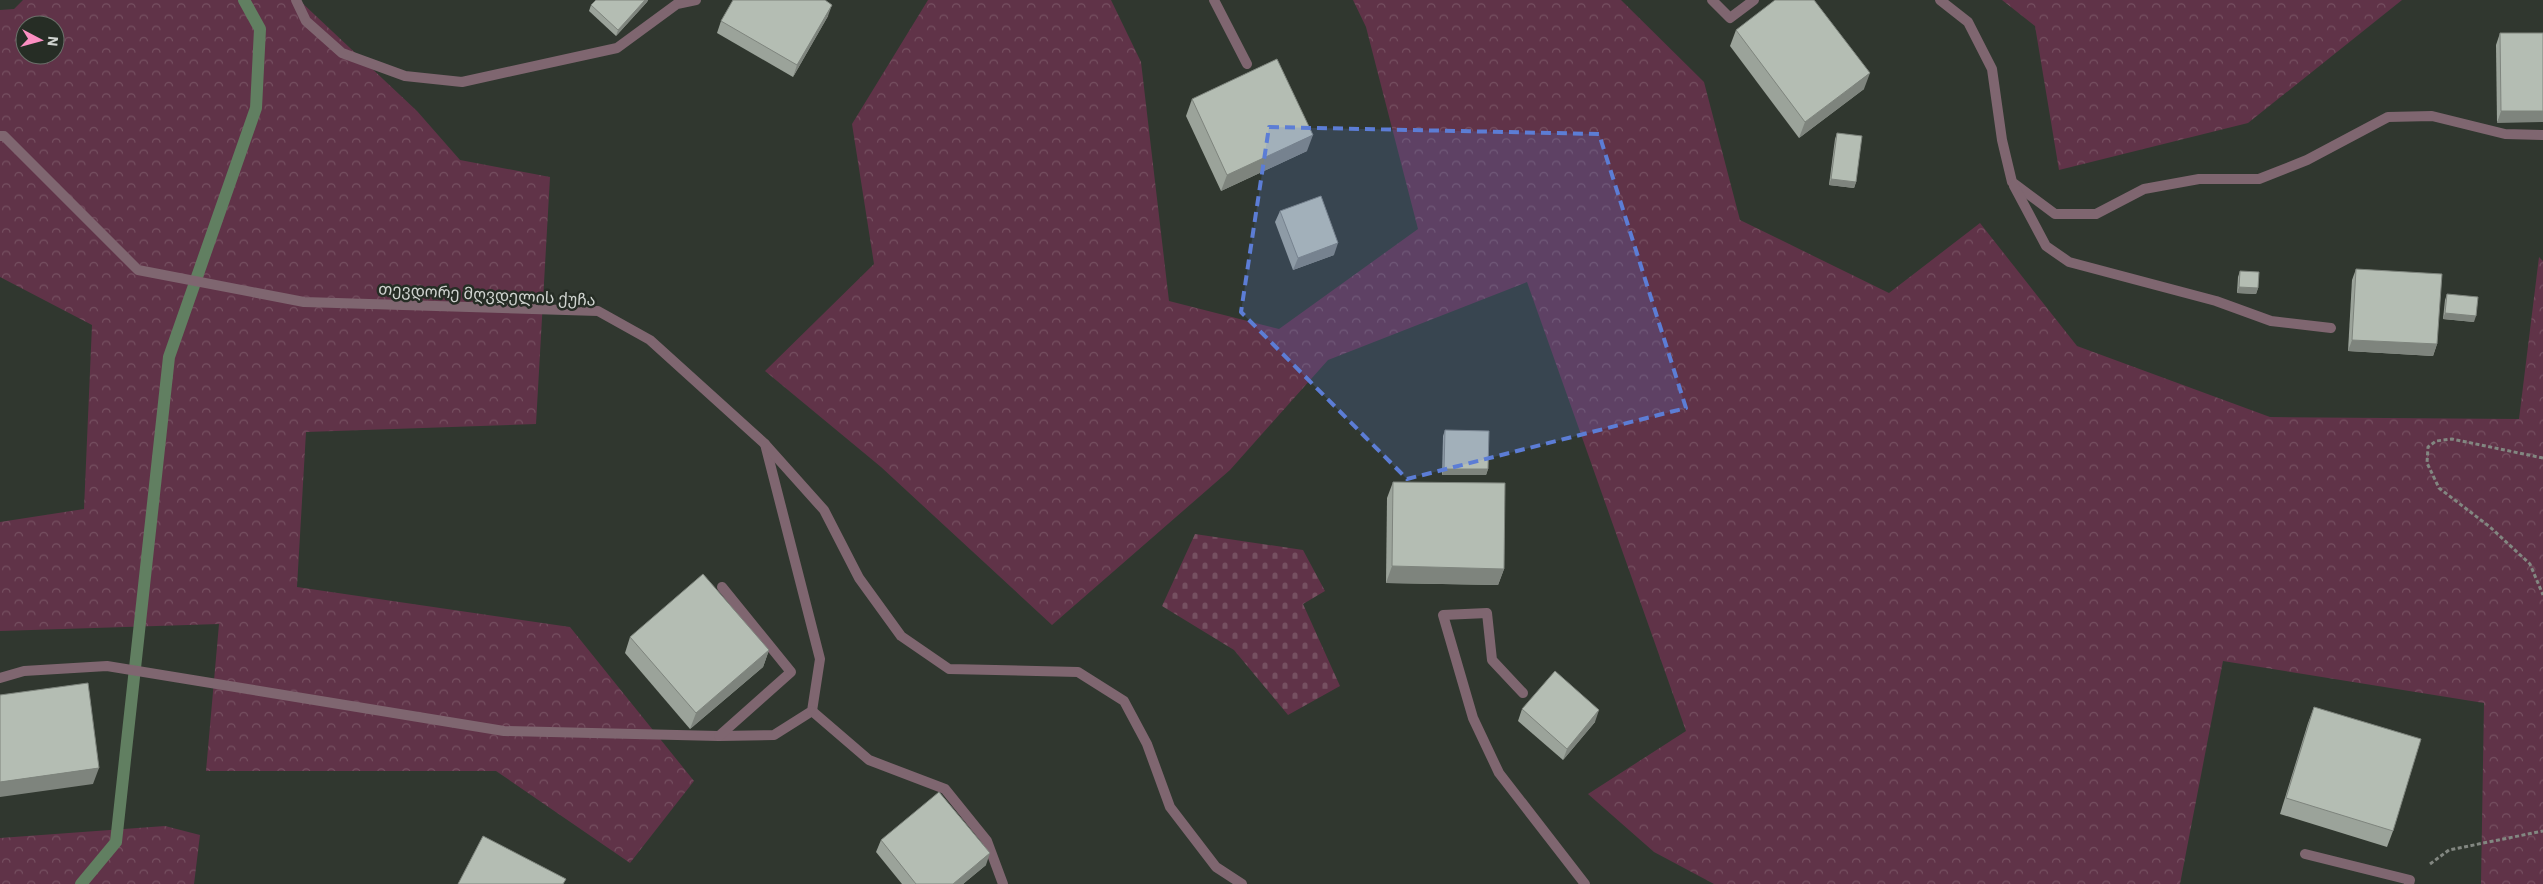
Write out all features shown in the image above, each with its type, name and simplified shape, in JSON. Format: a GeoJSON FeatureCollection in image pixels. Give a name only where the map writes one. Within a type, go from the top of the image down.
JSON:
{"type":"FeatureCollection","features":[{"type":"Feature","properties":{"kind":"street"},"geometry":{"type":"LineString","coordinates":[[296,0],[306,21],[342,53],[405,76],[462,82],[617,48],[677,4],[696,0]]}},
{"type":"Feature","properties":{"kind":"street"},"geometry":{"type":"LineString","coordinates":[[1214,0],[1247,64]]}},
{"type":"Feature","properties":{"kind":"street"},"geometry":{"type":"LineString","coordinates":[[1712,0],[1730,18],[1754,0]]}},
{"type":"Feature","properties":{"kind":"street"},"geometry":{"type":"LineString","coordinates":[[1940,0],[1968,22],[1992,69],[2002,140],[2012,182],[2046,246],[2069,262],[2216,301],[2271,321],[2331,328]]}},
{"type":"Feature","properties":{"kind":"street"},"geometry":{"type":"LineString","coordinates":[[2012,182],[2054,214],[2096,214],[2144,188],[2199,179],[2259,179],[2307,160],[2388,117],[2432,116],[2504,134],[2543,135]]}},
{"type":"Feature","properties":{"kind":"street","name":"თევდორე მღვდელის ქუჩა"},"geometry":{"type":"LineString","coordinates":[[1,137],[138,270],[304,302],[598,311],[650,340],[765,444],[824,510],[859,578],[901,636],[949,669],[1078,672],[1124,700],[1147,744],[1170,807],[1216,867],[1242,884]]}},
{"type":"Feature","properties":{"kind":"street"},"geometry":{"type":"LineString","coordinates":[[0,678],[24,671],[107,666],[504,731],[719,736],[774,735],[812,711],[820,659],[765,444]]}},
{"type":"Feature","properties":{"kind":"street"},"geometry":{"type":"LineString","coordinates":[[719,736],[791,672],[722,586]]}},
{"type":"Feature","properties":{"kind":"street"},"geometry":{"type":"LineString","coordinates":[[1523,693],[1492,660],[1487,612],[1443,615],[1473,718],[1499,773],[1585,884]]}},
{"type":"Feature","properties":{"kind":"street"},"geometry":{"type":"LineString","coordinates":[[812,711],[869,760],[945,789],[987,841],[1002,884]]}},
{"type":"Feature","properties":{"kind":"street"},"geometry":{"type":"LineString","coordinates":[[2305,854],[2410,882]]}},
{"type":"Feature","properties":{"kind":"path"},"geometry":{"type":"LineString","coordinates":[[2543,458],[2452,439],[2436,441],[2428,447],[2427,463],[2439,488],[2490,527],[2530,564],[2543,595]]}},
{"type":"Feature","properties":{"kind":"path"},"geometry":{"type":"LineString","coordinates":[[2410,882],[2449,850],[2543,831]]}},
{"type":"Feature","properties":{"kind":"highlighted area"},"geometry":{"type":"Polygon","coordinates":[[[1269,127],[1599,134],[1686,408],[1407,479],[1241,312],[1269,127]]]}},
{"type":"Feature","properties":{"kind":"green space"},"geometry":{"type":"Polygon","coordinates":[[[23,0],[299,0],[417,111],[460,160],[550,177],[536,424],[306,432],[297,587],[570,627],[694,781],[630,863],[496,771],[206,771],[219,624],[0,631],[0,522],[84,509],[92,325],[0,277],[0,10],[14,9],[23,0]]]}},
{"type":"Feature","properties":{"kind":"green space"},"geometry":{"type":"Polygon","coordinates":[[[928,0],[1111,0],[1141,62],[1169,301],[1279,329],[1418,229],[1366,27],[1353,0],[1621,0],[1704,82],[1740,220],[1889,293],[1980,223],[2077,346],[2270,417],[2519,419],[2539,257],[2543,261],[2543,884],[2481,884],[2484,703],[2223,661],[2180,884],[1714,884],[1654,852],[1588,794],[1686,731],[1527,282],[1328,360],[1230,470],[1052,625],[881,467],[765,371],[874,264],[852,124],[928,0]]]}},
{"type":"Feature","properties":{"kind":"green space"},"geometry":{"type":"Polygon","coordinates":[[[2002,0],[2402,0],[2248,123],[2059,170],[2035,26],[2002,0]]]}},
{"type":"Feature","properties":{"kind":"green space"},"geometry":{"type":"Polygon","coordinates":[[[1195,534],[1303,550],[1325,591],[1303,604],[1340,686],[1288,715],[1234,650],[1162,606],[1195,534]]]}},
{"type":"Feature","properties":{"kind":"green space"},"geometry":{"type":"Polygon","coordinates":[[[165,826],[200,835],[194,884],[0,884],[0,838],[165,826]]]}},
{"type":"Feature","properties":{"kind":"building"},"geometry":{"type":"Polygon","coordinates":[[[596,0],[645,0],[618,30],[591,5],[596,0]]]}},
{"type":"Feature","properties":{"kind":"building"},"geometry":{"type":"Polygon","coordinates":[[[733,0],[825,0],[832,5],[797,65],[721,21],[733,0]]]}},
{"type":"Feature","properties":{"kind":"building"},"geometry":{"type":"Polygon","coordinates":[[[1775,0],[1814,0],[1870,73],[1805,122],[1736,30],[1775,0]]]}},
{"type":"Feature","properties":{"kind":"building"},"geometry":{"type":"Polygon","coordinates":[[[2500,33],[2543,33],[2543,111],[2501,111],[2500,33]]]}},
{"type":"Feature","properties":{"kind":"building"},"geometry":{"type":"Polygon","coordinates":[[[1277,59],[1313,135],[1227,175],[1192,99],[1277,59]]]}},
{"type":"Feature","properties":{"kind":"building"},"geometry":{"type":"Polygon","coordinates":[[[1837,133],[1862,136],[1856,182],[1831,179],[1837,133]]]}},
{"type":"Feature","properties":{"kind":"building"},"geometry":{"type":"Polygon","coordinates":[[[1321,196],[1338,243],[1298,258],[1280,211],[1321,196]]]}},
{"type":"Feature","properties":{"kind":"building"},"geometry":{"type":"Polygon","coordinates":[[[2356,269],[2442,274],[2437,344],[2352,340],[2356,269]]]}},
{"type":"Feature","properties":{"kind":"building"},"geometry":{"type":"Polygon","coordinates":[[[2240,271],[2259,272],[2258,288],[2239,287],[2240,271]]]}},
{"type":"Feature","properties":{"kind":"building"},"geometry":{"type":"Polygon","coordinates":[[[2447,294],[2478,297],[2476,316],[2445,313],[2447,294]]]}},
{"type":"Feature","properties":{"kind":"building"},"geometry":{"type":"Polygon","coordinates":[[[1445,430],[1489,431],[1488,469],[1444,469],[1445,430]]]}},
{"type":"Feature","properties":{"kind":"building"},"geometry":{"type":"Polygon","coordinates":[[[1393,482],[1505,483],[1504,569],[1392,566],[1393,482]]]}},
{"type":"Feature","properties":{"kind":"building"},"geometry":{"type":"Polygon","coordinates":[[[703,574],[769,650],[696,713],[630,637],[703,574]]]}},
{"type":"Feature","properties":{"kind":"building"},"geometry":{"type":"Polygon","coordinates":[[[1555,671],[1599,710],[1567,749],[1522,709],[1555,671]]]}},
{"type":"Feature","properties":{"kind":"building"},"geometry":{"type":"Polygon","coordinates":[[[88,683],[99,768],[0,782],[0,695],[88,683]]]}},
{"type":"Feature","properties":{"kind":"building"},"geometry":{"type":"Polygon","coordinates":[[[2314,707],[2421,739],[2393,831],[2286,798],[2314,707]]]}},
{"type":"Feature","properties":{"kind":"building"},"geometry":{"type":"Polygon","coordinates":[[[939,792],[990,853],[953,884],[916,884],[881,840],[939,792]]]}},
{"type":"Feature","properties":{"kind":"building"},"geometry":{"type":"Polygon","coordinates":[[[483,836],[566,879],[563,884],[458,884],[483,836]]]}},
{"type":"Feature","properties":{"kind":"waterway"},"geometry":{"type":"LineString","coordinates":[[81,884],[116,842],[169,357],[256,108],[260,29],[244,0]]}}]}
